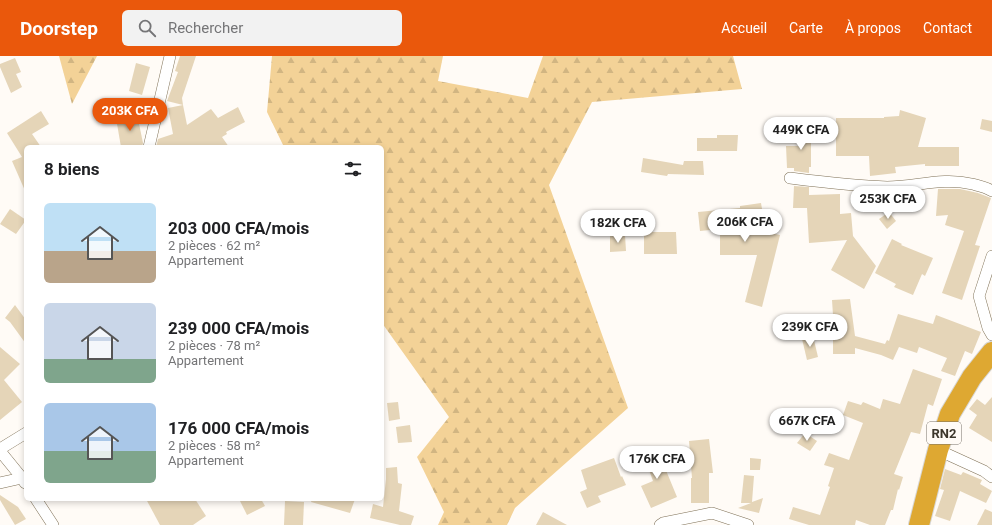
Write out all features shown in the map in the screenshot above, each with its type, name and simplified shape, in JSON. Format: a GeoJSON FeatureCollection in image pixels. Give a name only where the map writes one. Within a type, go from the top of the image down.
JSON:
{"type":"FeatureCollection","features":[{"type":"Feature","properties":{"kind":"highway","name":"RN2"},"geometry":{"type":"LineString","coordinates":[[919,525],[938,450],[950,414],[972,378],[992,352]]}},
{"type":"Feature","properties":{"kind":"street"},"geometry":{"type":"LineString","coordinates":[[149,145],[170,56]]}},
{"type":"Feature","properties":{"kind":"street"},"geometry":{"type":"LineString","coordinates":[[790,178],[848,185],[889,187],[943,181],[964,182],[992,191]]}},
{"type":"Feature","properties":{"kind":"street"},"geometry":{"type":"LineString","coordinates":[[992,256],[979,296],[988,328],[992,335]]}},
{"type":"Feature","properties":{"kind":"street"},"geometry":{"type":"LineString","coordinates":[[24,434],[0,450],[24,482]]}},
{"type":"Feature","properties":{"kind":"street"},"geometry":{"type":"LineString","coordinates":[[938,450],[984,471],[992,477]]}},
{"type":"Feature","properties":{"kind":"street"},"geometry":{"type":"LineString","coordinates":[[0,483],[24,482]]}},
{"type":"Feature","properties":{"kind":"street"},"geometry":{"type":"LineString","coordinates":[[37,501],[53,525]]}},
{"type":"Feature","properties":{"kind":"street"},"geometry":{"type":"LineString","coordinates":[[660,525],[663,523],[712,513],[748,525]]}},
{"type":"Feature","properties":{"kind":"green space"},"geometry":{"type":"Polygon","coordinates":[[[59,56],[97,56],[72,104],[59,56]]]}},
{"type":"Feature","properties":{"kind":"green space"},"geometry":{"type":"Polygon","coordinates":[[[272,56],[443,56],[438,81],[528,98],[543,56],[733,56],[742,89],[592,102],[549,185],[628,408],[515,508],[507,525],[438,525],[444,512],[417,457],[449,417],[384,326],[384,145],[283,145],[267,112],[272,56]]]}},
{"type":"Feature","properties":{"kind":"building"},"geometry":{"type":"Polygon","coordinates":[[[180,56],[196,56],[182,98],[183,105],[167,101],[178,72],[175,71],[180,56]]]}},
{"type":"Feature","properties":{"kind":"building"},"geometry":{"type":"Polygon","coordinates":[[[15,58],[21,72],[16,74],[22,87],[11,93],[0,64],[15,58]]]}},
{"type":"Feature","properties":{"kind":"building"},"geometry":{"type":"Polygon","coordinates":[[[136,63],[150,67],[142,95],[129,91],[136,63]]]}},
{"type":"Feature","properties":{"kind":"building"},"geometry":{"type":"Polygon","coordinates":[[[183,105],[187,125],[211,109],[218,118],[238,107],[245,122],[226,132],[227,134],[222,137],[228,145],[156,145],[158,139],[173,134],[168,108],[183,105]]]}},
{"type":"Feature","properties":{"kind":"building"},"geometry":{"type":"Polygon","coordinates":[[[900,110],[926,118],[918,147],[959,147],[959,166],[925,166],[925,164],[895,167],[896,173],[870,176],[869,156],[836,156],[836,118],[884,118],[899,116],[900,110]]]}},
{"type":"Feature","properties":{"kind":"building"},"geometry":{"type":"Polygon","coordinates":[[[41,111],[49,124],[32,134],[40,145],[24,145],[24,188],[12,161],[22,157],[7,133],[41,111]]]}},
{"type":"Feature","properties":{"kind":"building"},"geometry":{"type":"Polygon","coordinates":[[[137,114],[142,145],[121,145],[116,118],[137,114]]]}},
{"type":"Feature","properties":{"kind":"building"},"geometry":{"type":"Polygon","coordinates":[[[982,119],[992,121],[992,132],[980,129],[982,119]]]}},
{"type":"Feature","properties":{"kind":"building"},"geometry":{"type":"Polygon","coordinates":[[[814,125],[814,136],[811,136],[811,167],[809,167],[809,173],[794,171],[794,168],[787,168],[786,146],[799,146],[799,126],[814,125]]]}},
{"type":"Feature","properties":{"kind":"building"},"geometry":{"type":"Polygon","coordinates":[[[717,135],[738,135],[737,151],[697,151],[697,138],[717,138],[717,135]]]}},
{"type":"Feature","properties":{"kind":"building"},"geometry":{"type":"Polygon","coordinates":[[[643,158],[683,165],[684,161],[703,161],[704,175],[668,174],[667,176],[641,172],[643,158]]]}},
{"type":"Feature","properties":{"kind":"building"},"geometry":{"type":"Polygon","coordinates":[[[794,186],[809,187],[809,195],[840,194],[840,214],[851,213],[853,236],[876,266],[864,289],[831,270],[847,240],[809,243],[807,208],[793,208],[794,186]]]}},
{"type":"Feature","properties":{"kind":"building"},"geometry":{"type":"Polygon","coordinates":[[[938,189],[960,189],[991,198],[975,245],[980,246],[962,300],[942,293],[964,231],[945,225],[948,215],[936,216],[938,189]]]}},
{"type":"Feature","properties":{"kind":"building"},"geometry":{"type":"Polygon","coordinates":[[[761,203],[766,232],[780,235],[762,307],[745,302],[757,255],[720,255],[720,229],[700,231],[698,212],[740,208],[740,206],[761,203]]]}},
{"type":"Feature","properties":{"kind":"building"},"geometry":{"type":"Polygon","coordinates":[[[10,209],[24,219],[24,223],[16,234],[0,224],[10,209]]]}},
{"type":"Feature","properties":{"kind":"building"},"geometry":{"type":"Polygon","coordinates":[[[889,212],[896,221],[887,229],[879,219],[889,212]]]}},
{"type":"Feature","properties":{"kind":"building"},"geometry":{"type":"Polygon","coordinates":[[[644,232],[676,232],[677,254],[644,254],[644,232]]]}},
{"type":"Feature","properties":{"kind":"building"},"geometry":{"type":"Polygon","coordinates":[[[625,235],[626,251],[610,252],[610,236],[625,235]]]}},
{"type":"Feature","properties":{"kind":"building"},"geometry":{"type":"Polygon","coordinates":[[[892,239],[902,244],[901,245],[933,258],[925,276],[922,274],[913,295],[894,287],[896,284],[875,273],[892,239]]]}},
{"type":"Feature","properties":{"kind":"building"},"geometry":{"type":"Polygon","coordinates":[[[850,299],[855,336],[885,344],[887,340],[889,341],[898,314],[933,324],[936,315],[981,332],[972,354],[965,351],[955,376],[941,371],[947,358],[919,347],[917,353],[899,347],[893,360],[855,348],[855,354],[833,354],[834,330],[832,300],[850,299]]]}},
{"type":"Feature","properties":{"kind":"building"},"geometry":{"type":"Polygon","coordinates":[[[15,305],[24,317],[24,341],[10,322],[5,318],[15,305]]]}},
{"type":"Feature","properties":{"kind":"building"},"geometry":{"type":"Polygon","coordinates":[[[813,336],[818,357],[807,360],[802,339],[813,336]]]}},
{"type":"Feature","properties":{"kind":"building"},"geometry":{"type":"Polygon","coordinates":[[[0,347],[20,364],[4,380],[22,402],[0,420],[0,347]]]}},
{"type":"Feature","properties":{"kind":"building"},"geometry":{"type":"Polygon","coordinates":[[[913,369],[942,379],[933,406],[928,404],[920,434],[911,432],[894,474],[903,477],[899,490],[898,489],[893,510],[891,510],[885,525],[870,525],[856,520],[855,525],[809,525],[789,519],[793,507],[820,515],[830,487],[828,486],[834,468],[824,465],[829,453],[849,460],[863,423],[843,415],[848,401],[861,405],[863,402],[880,409],[883,399],[900,404],[913,369]]]}},
{"type":"Feature","properties":{"kind":"building"},"geometry":{"type":"Polygon","coordinates":[[[992,397],[992,442],[969,428],[977,415],[969,409],[977,399],[985,405],[992,397]]]}},
{"type":"Feature","properties":{"kind":"building"},"geometry":{"type":"Polygon","coordinates":[[[398,402],[400,419],[389,421],[387,403],[398,402]]]}},
{"type":"Feature","properties":{"kind":"building"},"geometry":{"type":"Polygon","coordinates":[[[410,425],[412,442],[398,443],[396,427],[410,425]]]}},
{"type":"Feature","properties":{"kind":"building"},"geometry":{"type":"Polygon","coordinates":[[[805,433],[817,441],[810,451],[797,443],[805,433]]]}},
{"type":"Feature","properties":{"kind":"building"},"geometry":{"type":"Polygon","coordinates":[[[709,439],[713,473],[709,473],[709,503],[691,503],[692,478],[689,441],[709,439]]]}},
{"type":"Feature","properties":{"kind":"building"},"geometry":{"type":"Polygon","coordinates":[[[656,446],[677,497],[651,508],[641,486],[653,481],[642,451],[656,446]]]}},
{"type":"Feature","properties":{"kind":"building"},"geometry":{"type":"Polygon","coordinates":[[[614,458],[621,477],[622,476],[626,485],[598,496],[601,502],[587,508],[580,492],[587,489],[581,470],[614,458]]]}},
{"type":"Feature","properties":{"kind":"building"},"geometry":{"type":"Polygon","coordinates":[[[750,458],[761,459],[760,470],[750,470],[750,458]]]}},
{"type":"Feature","properties":{"kind":"building"},"geometry":{"type":"Polygon","coordinates":[[[397,467],[398,483],[402,484],[399,511],[414,516],[411,525],[400,525],[370,518],[373,504],[383,507],[386,468],[397,467]]]}},
{"type":"Feature","properties":{"kind":"building"},"geometry":{"type":"Polygon","coordinates":[[[945,469],[961,475],[963,472],[982,480],[980,484],[992,491],[986,503],[960,491],[950,521],[935,516],[944,490],[940,489],[945,469]]]}},
{"type":"Feature","properties":{"kind":"building"},"geometry":{"type":"Polygon","coordinates":[[[744,475],[754,476],[752,502],[763,498],[759,513],[738,508],[751,503],[741,503],[744,475]]]}},
{"type":"Feature","properties":{"kind":"building"},"geometry":{"type":"Polygon","coordinates":[[[0,495],[18,507],[26,519],[15,525],[0,500],[0,495]]]}},
{"type":"Feature","properties":{"kind":"building"},"geometry":{"type":"Polygon","coordinates":[[[147,501],[196,501],[206,516],[193,525],[160,525],[147,501]]]}},
{"type":"Feature","properties":{"kind":"building"},"geometry":{"type":"Polygon","coordinates":[[[240,501],[262,501],[265,506],[247,515],[240,501]]]}},
{"type":"Feature","properties":{"kind":"building"},"geometry":{"type":"Polygon","coordinates":[[[285,501],[304,502],[303,525],[284,525],[285,501]]]}},
{"type":"Feature","properties":{"kind":"building"},"geometry":{"type":"Polygon","coordinates":[[[311,501],[354,501],[350,513],[311,501]]]}},
{"type":"Feature","properties":{"kind":"building"},"geometry":{"type":"Polygon","coordinates":[[[985,509],[992,512],[992,525],[977,525],[985,509]]]}},
{"type":"Feature","properties":{"kind":"building"},"geometry":{"type":"Polygon","coordinates":[[[543,512],[567,525],[536,525],[543,512]]]}}]}
